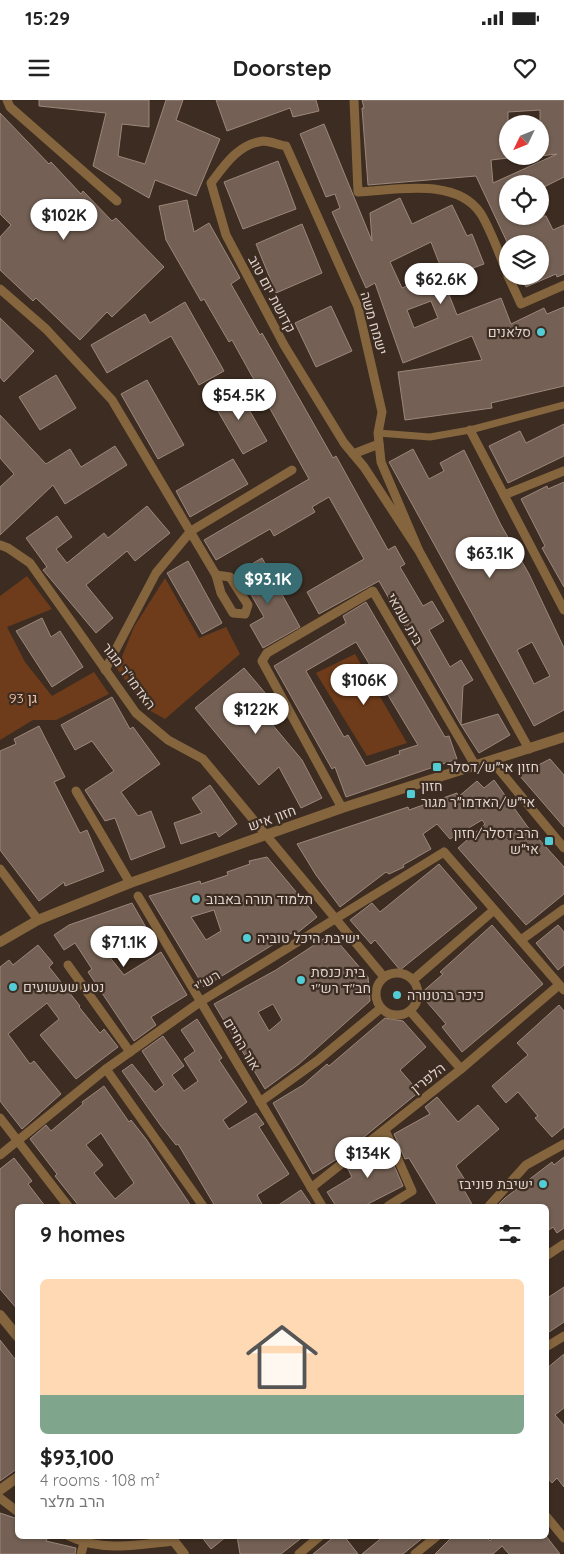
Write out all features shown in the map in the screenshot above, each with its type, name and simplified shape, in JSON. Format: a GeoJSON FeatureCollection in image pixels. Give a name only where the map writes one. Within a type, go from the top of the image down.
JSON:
{"type":"FeatureCollection","features":[{"type":"Feature","properties":{"kind":"street"},"geometry":{"type":"LineString","coordinates":[[7,100],[10,106],[117,201]]}},
{"type":"Feature","properties":{"kind":"street"},"geometry":{"type":"LineString","coordinates":[[354,100],[358,192],[440,189],[459,194],[480,213],[499,255]]}},
{"type":"Feature","properties":{"kind":"street","name":"ישמח משה"},"geometry":{"type":"LineString","coordinates":[[247,146],[264,141],[286,146],[358,307],[382,412],[378,433],[381,462],[419,551]]}},
{"type":"Feature","properties":{"kind":"street","name":"קדושת יום טוב"},"geometry":{"type":"LineString","coordinates":[[247,146],[228,160],[211,183],[226,235],[284,345],[344,443],[353,454]]}},
{"type":"Feature","properties":{"kind":"street"},"geometry":{"type":"LineString","coordinates":[[512,285],[521,304],[564,285]]}},
{"type":"Feature","properties":{"kind":"street"},"geometry":{"type":"LineString","coordinates":[[0,288],[46,329],[112,400],[216,575],[220,593],[233,613],[244,614],[248,605],[230,578],[216,575]]}},
{"type":"Feature","properties":{"kind":"street"},"geometry":{"type":"LineString","coordinates":[[378,433],[430,437],[470,430],[564,405]]}},
{"type":"Feature","properties":{"kind":"street"},"geometry":{"type":"LineString","coordinates":[[470,430],[564,610]]}},
{"type":"Feature","properties":{"kind":"street"},"geometry":{"type":"LineString","coordinates":[[353,454],[379,444]]}},
{"type":"Feature","properties":{"kind":"street","name":"ישמח משה"},"geometry":{"type":"LineString","coordinates":[[353,454],[364,467],[419,551],[529,749]]}},
{"type":"Feature","properties":{"kind":"street"},"geometry":{"type":"LineString","coordinates":[[105,670],[156,573],[191,531],[292,470]]}},
{"type":"Feature","properties":{"kind":"street"},"geometry":{"type":"LineString","coordinates":[[504,495],[564,471]]}},
{"type":"Feature","properties":{"kind":"street","name":"האדמו\"ר מגור"},"geometry":{"type":"LineString","coordinates":[[0,545],[8,548],[30,563],[136,713],[168,740],[203,759],[384,977]]}},
{"type":"Feature","properties":{"kind":"street","name":"בית שמאי"},"geometry":{"type":"LineString","coordinates":[[342,808],[262,661],[267,653],[373,591],[475,764]]}},
{"type":"Feature","properties":{"kind":"street","name":"חזון איש"},"geometry":{"type":"LineString","coordinates":[[0,942],[38,920],[130,883],[342,808],[562,737]]}},
{"type":"Feature","properties":{"kind":"street"},"geometry":{"type":"LineString","coordinates":[[492,761],[564,848]]}},
{"type":"Feature","properties":{"kind":"street"},"geometry":{"type":"LineString","coordinates":[[76,791],[130,883]]}},
{"type":"Feature","properties":{"kind":"street","name":"רש\"י"},"geometry":{"type":"LineString","coordinates":[[0,1155],[106,1069],[200,1002],[444,852],[494,910]]}},
{"type":"Feature","properties":{"kind":"street"},"geometry":{"type":"LineString","coordinates":[[0,869],[38,920]]}},
{"type":"Feature","properties":{"kind":"street","name":"אור החיים"},"geometry":{"type":"LineString","coordinates":[[138,896],[321,1204]]}},
{"type":"Feature","properties":{"kind":"street"},"geometry":{"type":"LineString","coordinates":[[521,940],[564,909]]}},
{"type":"Feature","properties":{"kind":"street"},"geometry":{"type":"LineString","coordinates":[[413,980],[494,910],[562,987]]}},
{"type":"Feature","properties":{"kind":"street"},"geometry":{"type":"LineString","coordinates":[[68,965],[130,1052]]}},
{"type":"Feature","properties":{"kind":"street"},"geometry":{"type":"LineString","coordinates":[[396,972],[402,973],[413,980],[417,986],[418,999],[410,1011],[392,1015],[381,1008],[376,995],[379,982],[384,977],[396,972]]}},
{"type":"Feature","properties":{"kind":"street","name":"הלפרין"},"geometry":{"type":"LineString","coordinates":[[311,1188],[562,987]]}},
{"type":"Feature","properties":{"kind":"street"},"geometry":{"type":"LineString","coordinates":[[260,1102],[317,1061],[381,1008]]}},
{"type":"Feature","properties":{"kind":"street"},"geometry":{"type":"LineString","coordinates":[[410,1011],[462,1069]]}},
{"type":"Feature","properties":{"kind":"street"},"geometry":{"type":"LineString","coordinates":[[106,1069],[202,1204]]}},
{"type":"Feature","properties":{"kind":"street"},"geometry":{"type":"LineString","coordinates":[[0,1118],[66,1204]]}},
{"type":"Feature","properties":{"kind":"street"},"geometry":{"type":"LineString","coordinates":[[385,1130],[412,1191],[391,1204]]}},
{"type":"Feature","properties":{"kind":"street"},"geometry":{"type":"LineString","coordinates":[[491,1204],[526,1165],[564,1144]]}},
{"type":"Feature","properties":{"kind":"street"},"geometry":{"type":"LineString","coordinates":[[549,1254],[564,1244]]}},
{"type":"Feature","properties":{"kind":"street"},"geometry":{"type":"LineString","coordinates":[[0,1315],[15,1333]]}},
{"type":"Feature","properties":{"kind":"street"},"geometry":{"type":"LineString","coordinates":[[549,1346],[564,1336]]}},
{"type":"Feature","properties":{"kind":"street"},"geometry":{"type":"LineString","coordinates":[[0,1490],[15,1479]]}},
{"type":"Feature","properties":{"kind":"street"},"geometry":{"type":"LineString","coordinates":[[0,1498],[15,1510]]}},
{"type":"Feature","properties":{"kind":"street"},"geometry":{"type":"LineString","coordinates":[[549,1520],[564,1538]]}},
{"type":"Feature","properties":{"kind":"street"},"geometry":{"type":"LineString","coordinates":[[75,1539],[84,1543],[127,1550],[169,1539]]}},
{"type":"Feature","properties":{"kind":"street"},"geometry":{"type":"LineString","coordinates":[[174,1539],[184,1554]]}},
{"type":"Feature","properties":{"kind":"street"},"geometry":{"type":"LineString","coordinates":[[299,1554],[316,1539]]}},
{"type":"Feature","properties":{"kind":"street"},"geometry":{"type":"LineString","coordinates":[[415,1554],[433,1539]]}},
{"type":"Feature","properties":{"kind":"street"},"geometry":{"type":"LineString","coordinates":[[81,1554],[84,1543]]}},
{"type":"Feature","properties":{"kind":"green space","name":"גן 93"},"geometry":{"type":"Polygon","coordinates":[[[27,576],[52,609],[7,627],[25,662],[52,696],[94,672],[109,694],[56,720],[33,720],[0,740],[0,596],[27,576]]]}},
{"type":"Feature","properties":{"kind":"green space"},"geometry":{"type":"Polygon","coordinates":[[[165,578],[199,638],[226,627],[240,654],[165,719],[147,709],[117,669],[134,627],[165,578]]]}},
{"type":"Feature","properties":{"kind":"green space"},"geometry":{"type":"Polygon","coordinates":[[[355,654],[407,743],[367,756],[316,673],[355,654]]]}},
{"type":"Feature","properties":{"kind":"building"},"geometry":{"type":"Polygon","coordinates":[[[39,100],[149,100],[149,127],[122,124],[118,156],[145,164],[166,100],[183,100],[176,120],[220,139],[196,196],[155,180],[149,198],[93,166],[106,113],[39,106],[39,100]]]}},
{"type":"Feature","properties":{"kind":"building"},"geometry":{"type":"Polygon","coordinates":[[[216,100],[316,100],[319,111],[293,117],[290,108],[227,131],[216,100]]]}},
{"type":"Feature","properties":{"kind":"building"},"geometry":{"type":"Polygon","coordinates":[[[362,100],[564,100],[564,177],[549,184],[549,175],[511,175],[533,165],[549,165],[549,158],[557,154],[549,155],[549,115],[540,115],[540,110],[508,112],[508,115],[499,115],[499,159],[491,160],[493,183],[499,180],[499,225],[476,176],[368,185],[362,108],[364,108],[362,100]]]}},
{"type":"Feature","properties":{"kind":"building"},"geometry":{"type":"Polygon","coordinates":[[[0,113],[49,164],[51,162],[81,194],[83,191],[112,221],[116,218],[164,267],[112,317],[107,312],[80,340],[36,298],[33,301],[0,270],[0,237],[11,225],[0,214],[0,113]]]}},
{"type":"Feature","properties":{"kind":"building"},"geometry":{"type":"Polygon","coordinates":[[[324,124],[372,241],[370,213],[400,198],[412,224],[452,205],[467,236],[472,234],[484,264],[445,278],[431,242],[390,262],[402,288],[440,272],[457,315],[501,298],[511,324],[544,308],[547,314],[564,307],[564,386],[491,403],[492,408],[405,420],[398,372],[482,360],[472,336],[403,363],[375,283],[366,288],[332,212],[340,208],[335,194],[326,197],[300,134],[324,124]],[[431,301],[407,310],[414,328],[438,318],[431,301]]]}},
{"type":"Feature","properties":{"kind":"building"},"geometry":{"type":"Polygon","coordinates":[[[278,161],[296,209],[243,229],[224,182],[278,161]]]}},
{"type":"Feature","properties":{"kind":"building"},"geometry":{"type":"Polygon","coordinates":[[[187,200],[194,232],[209,223],[240,278],[231,284],[260,335],[262,333],[333,458],[336,456],[388,550],[395,546],[405,564],[400,567],[423,606],[432,601],[444,621],[429,630],[450,667],[461,660],[473,680],[463,686],[461,725],[379,581],[319,614],[307,592],[364,559],[329,497],[312,507],[315,512],[274,536],[270,529],[216,560],[204,540],[309,479],[232,340],[229,342],[204,299],[201,301],[166,240],[159,206],[187,200]]]}},
{"type":"Feature","properties":{"kind":"building"},"geometry":{"type":"Polygon","coordinates":[[[549,222],[553,230],[564,225],[564,274],[557,277],[556,274],[549,277],[549,235],[504,235],[499,225],[549,225],[549,222]]]}},
{"type":"Feature","properties":{"kind":"building"},"geometry":{"type":"Polygon","coordinates":[[[302,224],[322,273],[276,293],[256,244],[302,224]]]}},
{"type":"Feature","properties":{"kind":"building"},"geometry":{"type":"Polygon","coordinates":[[[185,302],[224,371],[199,385],[171,336],[107,373],[91,345],[145,314],[150,323],[185,302]]]}},
{"type":"Feature","properties":{"kind":"building"},"geometry":{"type":"Polygon","coordinates":[[[331,306],[352,351],[316,367],[295,323],[331,306]]]}},
{"type":"Feature","properties":{"kind":"building"},"geometry":{"type":"Polygon","coordinates":[[[0,318],[34,351],[4,382],[0,377],[0,318]]]}},
{"type":"Feature","properties":{"kind":"building"},"geometry":{"type":"Polygon","coordinates":[[[56,375],[76,408],[40,430],[19,397],[56,375]]]}},
{"type":"Feature","properties":{"kind":"building"},"geometry":{"type":"Polygon","coordinates":[[[147,380],[184,445],[158,459],[121,394],[147,380]]]}},
{"type":"Feature","properties":{"kind":"building"},"geometry":{"type":"Polygon","coordinates":[[[236,387],[267,441],[243,454],[212,401],[236,387]]]}},
{"type":"Feature","properties":{"kind":"building"},"geometry":{"type":"Polygon","coordinates":[[[0,415],[46,464],[70,449],[81,467],[115,446],[127,465],[65,504],[53,485],[0,535],[0,487],[14,474],[0,458],[0,415]]]}},
{"type":"Feature","properties":{"kind":"building"},"geometry":{"type":"Polygon","coordinates":[[[564,424],[564,456],[508,483],[489,446],[520,431],[526,443],[564,424]]]}},
{"type":"Feature","properties":{"kind":"building"},"geometry":{"type":"Polygon","coordinates":[[[413,449],[429,479],[444,471],[440,463],[464,450],[501,525],[529,574],[564,648],[564,710],[534,726],[389,462],[413,449]],[[532,642],[517,650],[534,684],[550,676],[532,642]]]}},
{"type":"Feature","properties":{"kind":"building"},"geometry":{"type":"Polygon","coordinates":[[[233,459],[248,484],[190,517],[176,491],[233,459]]]}},
{"type":"Feature","properties":{"kind":"building"},"geometry":{"type":"Polygon","coordinates":[[[564,482],[564,587],[542,548],[545,546],[521,499],[547,486],[548,489],[564,482]]]}},
{"type":"Feature","properties":{"kind":"building"},"geometry":{"type":"Polygon","coordinates":[[[147,506],[170,533],[135,561],[127,551],[86,585],[113,618],[96,633],[43,570],[47,567],[26,538],[57,516],[72,537],[56,549],[67,563],[104,533],[108,538],[147,506]]]}},
{"type":"Feature","properties":{"kind":"building"},"geometry":{"type":"Polygon","coordinates":[[[262,558],[300,627],[263,648],[250,625],[264,617],[238,572],[262,558]]]}},
{"type":"Feature","properties":{"kind":"building"},"geometry":{"type":"Polygon","coordinates":[[[188,561],[222,623],[202,634],[167,573],[188,561]]]}},
{"type":"Feature","properties":{"kind":"building"},"geometry":{"type":"Polygon","coordinates":[[[366,602],[445,737],[449,736],[457,759],[346,797],[335,767],[332,769],[274,666],[346,623],[343,616],[366,602]],[[356,642],[306,671],[344,737],[348,735],[366,766],[400,754],[399,751],[418,745],[356,642]]]}},
{"type":"Feature","properties":{"kind":"building"},"geometry":{"type":"Polygon","coordinates":[[[42,618],[51,637],[60,631],[83,667],[52,687],[16,631],[42,618]]]}},
{"type":"Feature","properties":{"kind":"building"},"geometry":{"type":"Polygon","coordinates":[[[244,668],[283,714],[271,723],[302,760],[322,798],[301,808],[279,767],[259,785],[195,708],[244,668]]]}},
{"type":"Feature","properties":{"kind":"building"},"geometry":{"type":"Polygon","coordinates":[[[112,697],[130,729],[133,727],[160,764],[121,792],[138,816],[151,811],[165,847],[131,860],[115,818],[105,821],[85,790],[114,771],[92,741],[75,750],[61,725],[112,697]]]}},
{"type":"Feature","properties":{"kind":"building"},"geometry":{"type":"Polygon","coordinates":[[[498,714],[510,735],[479,753],[461,725],[498,714]]]}},
{"type":"Feature","properties":{"kind":"building"},"geometry":{"type":"Polygon","coordinates":[[[39,726],[65,777],[54,782],[80,833],[87,830],[104,871],[65,886],[64,882],[39,901],[0,850],[0,751],[16,744],[14,739],[39,726]]]}},
{"type":"Feature","properties":{"kind":"building"},"geometry":{"type":"Polygon","coordinates":[[[550,759],[564,775],[564,827],[519,775],[550,759]]]}},
{"type":"Feature","properties":{"kind":"building"},"geometry":{"type":"Polygon","coordinates":[[[494,780],[527,826],[564,867],[564,894],[526,925],[458,848],[485,824],[482,820],[450,839],[437,824],[423,834],[431,849],[403,865],[404,867],[389,874],[386,872],[340,907],[316,875],[297,844],[408,807],[409,810],[457,793],[458,797],[477,781],[484,788],[494,780]]]}},
{"type":"Feature","properties":{"kind":"building"},"geometry":{"type":"Polygon","coordinates":[[[210,785],[237,824],[219,837],[216,832],[181,844],[174,823],[202,813],[192,798],[210,785]]]}},
{"type":"Feature","properties":{"kind":"building"},"geometry":{"type":"Polygon","coordinates":[[[267,857],[317,917],[296,934],[292,933],[204,987],[149,896],[200,881],[201,884],[228,875],[227,872],[250,864],[249,861],[267,857]],[[214,910],[191,917],[206,940],[221,931],[214,910]]]}},
{"type":"Feature","properties":{"kind":"building"},"geometry":{"type":"Polygon","coordinates":[[[439,864],[477,908],[400,970],[375,940],[371,944],[350,920],[372,903],[380,912],[439,864]]]}},
{"type":"Feature","properties":{"kind":"building"},"geometry":{"type":"Polygon","coordinates":[[[132,903],[148,931],[108,955],[124,975],[161,952],[187,995],[151,1017],[156,1025],[134,1041],[88,972],[92,969],[75,943],[64,950],[54,935],[69,925],[132,903]]]}},
{"type":"Feature","properties":{"kind":"building"},"geometry":{"type":"Polygon","coordinates":[[[492,925],[543,984],[462,1052],[442,1027],[446,1024],[420,994],[443,974],[440,972],[492,925]]]}},
{"type":"Feature","properties":{"kind":"building"},"geometry":{"type":"Polygon","coordinates":[[[558,925],[564,932],[564,965],[558,970],[536,943],[558,925]]]}},
{"type":"Feature","properties":{"kind":"building"},"geometry":{"type":"Polygon","coordinates":[[[331,934],[368,977],[370,1001],[299,1064],[265,1089],[214,1004],[276,970],[331,934]],[[273,1004],[258,1012],[269,1031],[282,1020],[273,1004]]]}},
{"type":"Feature","properties":{"kind":"building"},"geometry":{"type":"Polygon","coordinates":[[[38,945],[53,963],[49,967],[79,1007],[100,1033],[104,1029],[118,1047],[76,1079],[40,1035],[59,1019],[47,1003],[8,1034],[30,1064],[34,1061],[61,1094],[22,1129],[0,1101],[0,967],[9,960],[13,965],[38,945]]]}},
{"type":"Feature","properties":{"kind":"building"},"geometry":{"type":"Polygon","coordinates":[[[559,1005],[564,1011],[564,1127],[552,1137],[535,1118],[538,1116],[518,1092],[506,1103],[492,1086],[528,1055],[517,1043],[559,1005]]]}},
{"type":"Feature","properties":{"kind":"building"},"geometry":{"type":"Polygon","coordinates":[[[385,1018],[403,1021],[426,1047],[400,1070],[419,1092],[337,1159],[313,1174],[273,1103],[303,1085],[327,1064],[329,1066],[385,1018]]]}},
{"type":"Feature","properties":{"kind":"building"},"geometry":{"type":"Polygon","coordinates":[[[197,1019],[222,1058],[219,1060],[247,1102],[223,1120],[229,1129],[256,1113],[264,1124],[259,1127],[289,1174],[257,1195],[262,1204],[214,1204],[178,1144],[176,1145],[161,1126],[122,1071],[132,1064],[155,1092],[164,1085],[142,1051],[163,1036],[184,1066],[172,1075],[184,1091],[198,1081],[184,1059],[195,1051],[181,1030],[197,1019]]]}},
{"type":"Feature","properties":{"kind":"building"},"geometry":{"type":"Polygon","coordinates":[[[104,1086],[129,1122],[131,1120],[146,1139],[190,1204],[77,1204],[55,1176],[57,1174],[30,1139],[46,1125],[51,1131],[83,1104],[82,1102],[104,1086]],[[101,1133],[86,1145],[103,1165],[94,1173],[115,1199],[134,1183],[101,1133]]]}},
{"type":"Feature","properties":{"kind":"building"},"geometry":{"type":"Polygon","coordinates":[[[437,1097],[458,1122],[478,1105],[499,1129],[456,1166],[465,1180],[460,1183],[472,1204],[437,1204],[409,1158],[405,1159],[394,1134],[430,1114],[425,1107],[437,1097]]]}},
{"type":"Feature","properties":{"kind":"building"},"geometry":{"type":"Polygon","coordinates":[[[383,1140],[403,1186],[368,1204],[335,1204],[327,1192],[352,1177],[347,1167],[383,1140]]]}},
{"type":"Feature","properties":{"kind":"building","name":"ישיבת פוניבז"},"geometry":{"type":"Polygon","coordinates":[[[564,1157],[564,1228],[557,1233],[553,1227],[549,1230],[549,1204],[499,1204],[552,1162],[554,1165],[564,1157]]]}},
{"type":"Feature","properties":{"kind":"building"},"geometry":{"type":"Polygon","coordinates":[[[14,1158],[32,1181],[28,1184],[43,1204],[15,1204],[15,1306],[0,1289],[0,1169],[14,1158]]]}},
{"type":"Feature","properties":{"kind":"building"},"geometry":{"type":"Polygon","coordinates":[[[301,1190],[311,1204],[280,1204],[301,1190]]]}},
{"type":"Feature","properties":{"kind":"building"},"geometry":{"type":"Polygon","coordinates":[[[564,1287],[564,1322],[549,1332],[549,1297],[564,1287]]]}},
{"type":"Feature","properties":{"kind":"building"},"geometry":{"type":"Polygon","coordinates":[[[0,1340],[15,1359],[15,1470],[0,1481],[0,1340]]]}},
{"type":"Feature","properties":{"kind":"building"},"geometry":{"type":"Polygon","coordinates":[[[564,1354],[564,1408],[555,1415],[564,1425],[564,1487],[557,1478],[552,1483],[549,1480],[549,1366],[564,1354]]]}},
{"type":"Feature","properties":{"kind":"building"},"geometry":{"type":"Polygon","coordinates":[[[0,1513],[15,1518],[15,1539],[47,1539],[46,1541],[76,1548],[75,1554],[0,1554],[0,1513]]]}},
{"type":"Feature","properties":{"kind":"building"},"geometry":{"type":"Polygon","coordinates":[[[203,1539],[223,1539],[211,1549],[203,1539]]]}},
{"type":"Feature","properties":{"kind":"building"},"geometry":{"type":"Polygon","coordinates":[[[238,1539],[300,1539],[281,1554],[240,1554],[238,1539]]]}},
{"type":"Feature","properties":{"kind":"building"},"geometry":{"type":"Polygon","coordinates":[[[331,1539],[346,1539],[358,1554],[313,1554],[331,1539]]]}},
{"type":"Feature","properties":{"kind":"building"},"geometry":{"type":"Polygon","coordinates":[[[380,1539],[421,1539],[403,1554],[362,1554],[380,1539]]]}},
{"type":"Feature","properties":{"kind":"building"},"geometry":{"type":"Polygon","coordinates":[[[450,1539],[488,1539],[490,1541],[492,1539],[548,1539],[560,1554],[509,1554],[502,1546],[493,1554],[435,1554],[450,1539]]]}},
{"type":"Feature","properties":{"kind":"place","name":"סלאנים"},"geometry":{"type":"Point","coordinates":[541,332]}},
{"type":"Feature","properties":{"kind":"place","name":"חזון אי״ש/דסלר"},"geometry":{"type":"Point","coordinates":[437,767]}},
{"type":"Feature","properties":{"kind":"place","name":"חזון אי״ש/האדמו״ר מגור"},"geometry":{"type":"Point","coordinates":[411,794]}},
{"type":"Feature","properties":{"kind":"place","name":"הרב דסלר/חזון אי״ש"},"geometry":{"type":"Point","coordinates":[549,841]}},
{"type":"Feature","properties":{"kind":"place","name":"תלמוד תורה באבוב"},"geometry":{"type":"Point","coordinates":[196,899]}},
{"type":"Feature","properties":{"kind":"place","name":"ישיבת היכל טוביה"},"geometry":{"type":"Point","coordinates":[247,938]}},
{"type":"Feature","properties":{"kind":"place","name":"בית כנסת חב\"ד רש\"י"},"geometry":{"type":"Point","coordinates":[301,980]}},
{"type":"Feature","properties":{"kind":"place","name":"נטע שעשועים"},"geometry":{"type":"Point","coordinates":[13,987]}},
{"type":"Feature","properties":{"kind":"place","name":"כיכר ברטנורה"},"geometry":{"type":"Point","coordinates":[397,995]}},
{"type":"Feature","properties":{"kind":"place","name":"ישיבת פוניבז"},"geometry":{"type":"Point","coordinates":[543,1184]}}]}
